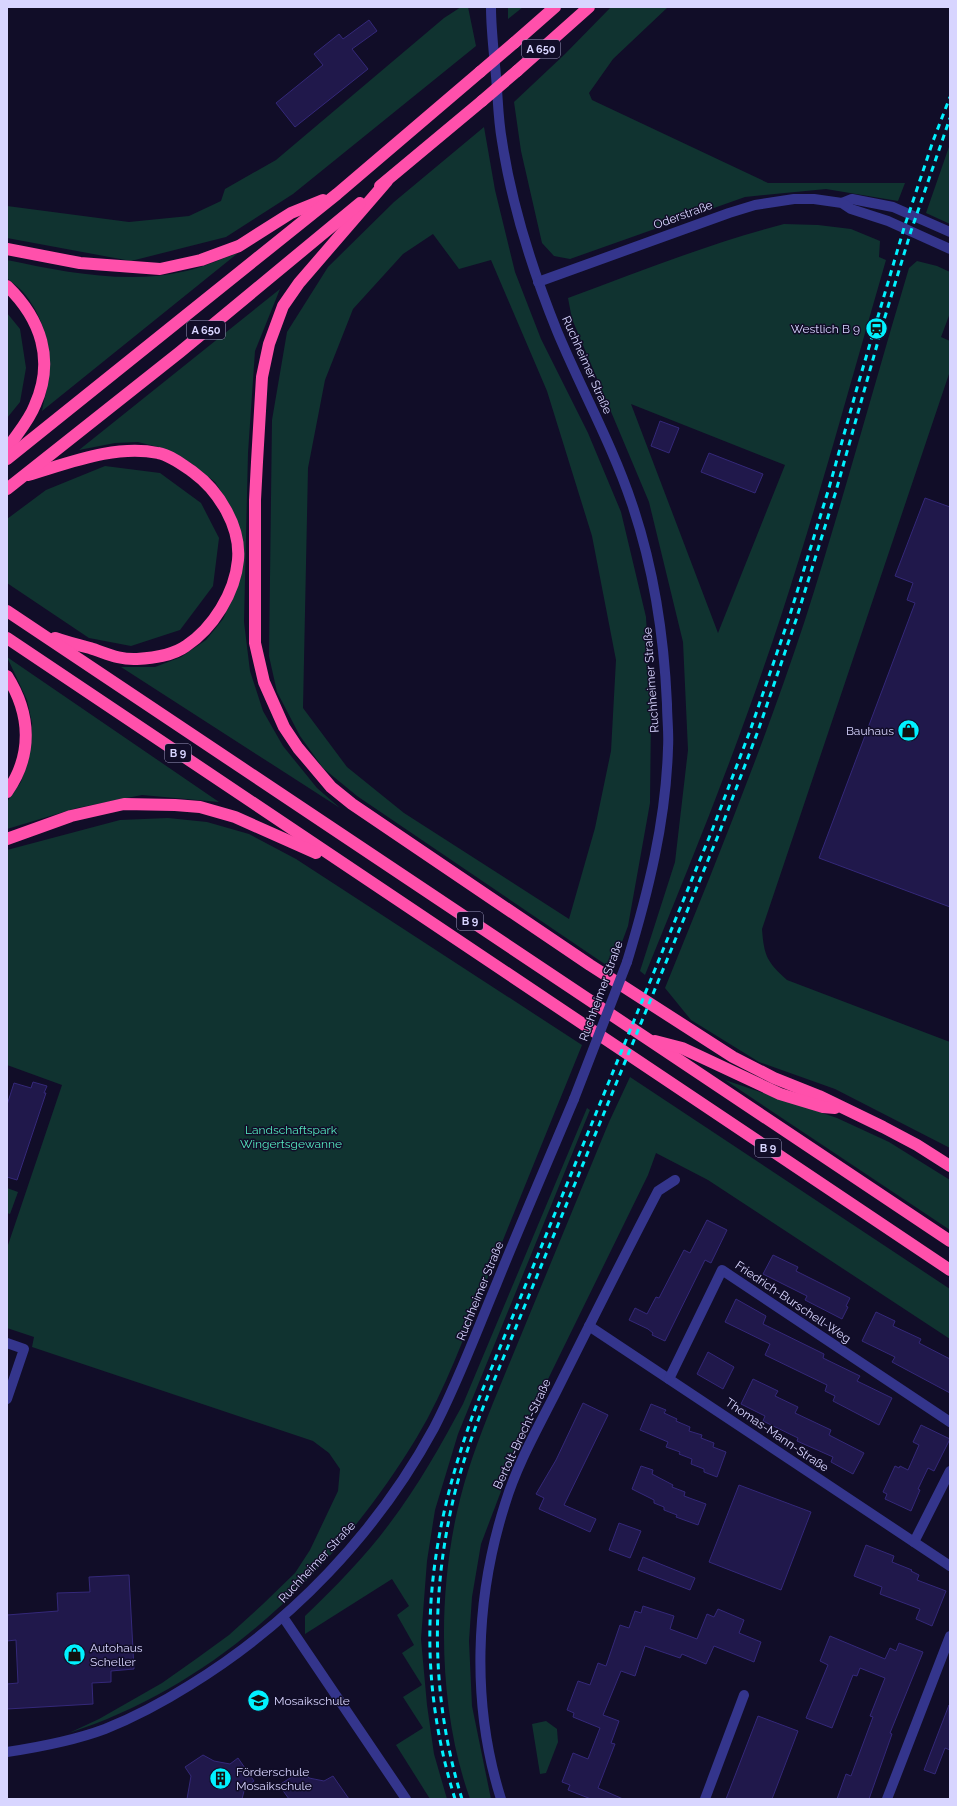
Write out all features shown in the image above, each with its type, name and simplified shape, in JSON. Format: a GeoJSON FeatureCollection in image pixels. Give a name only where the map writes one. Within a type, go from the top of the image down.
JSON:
{"type":"FeatureCollection","features":[{"type":"Feature","properties":{"kind":"highway","name":"A 650"},"geometry":{"type":"LineString","coordinates":[[7,459],[337,194],[555,7]]}},
{"type":"Feature","properties":{"kind":"highway","name":"A 650"},"geometry":{"type":"LineString","coordinates":[[7,489],[180,352],[387,181],[517,71],[589,7]]}},
{"type":"Feature","properties":{"kind":"highway"},"geometry":{"type":"LineString","coordinates":[[387,181],[299,283],[283,306],[269,344],[262,377],[255,500],[255,643],[264,682],[284,727],[309,764],[331,787],[352,804],[392,832],[590,965],[733,1057],[774,1078],[819,1096],[846,1110]]}},
{"type":"Feature","properties":{"kind":"highway"},"geometry":{"type":"LineString","coordinates":[[7,249],[80,263],[160,269],[201,260],[239,246],[291,213],[337,194]]}},
{"type":"Feature","properties":{"kind":"highway"},"geometry":{"type":"LineString","coordinates":[[7,286],[21,299],[38,326],[44,351],[43,379],[35,406],[7,449]]}},
{"type":"Feature","properties":{"kind":"highway"},"geometry":{"type":"LineString","coordinates":[[23,477],[106,454],[132,450],[160,453],[179,463],[202,479],[218,497],[235,534],[238,560],[231,587],[223,604],[208,627],[186,646],[163,656],[135,659],[112,657],[92,649],[44,636]]}},
{"type":"Feature","properties":{"kind":"highway","name":"B 9"},"geometry":{"type":"LineString","coordinates":[[7,610],[950,1242]]}},
{"type":"Feature","properties":{"kind":"highway","name":"B 9"},"geometry":{"type":"LineString","coordinates":[[7,638],[348,868],[950,1270]]}},
{"type":"Feature","properties":{"kind":"highway"},"geometry":{"type":"LineString","coordinates":[[7,676],[17,692],[25,721],[26,742],[23,760],[18,774],[7,792]]}},
{"type":"Feature","properties":{"kind":"highway"},"geometry":{"type":"LineString","coordinates":[[7,839],[71,816],[124,804],[200,807],[234,817],[261,828],[348,868]]}},
{"type":"Feature","properties":{"kind":"highway","name":"B 9"},"geometry":{"type":"LineString","coordinates":[[648,1040],[682,1048],[780,1094],[823,1107],[846,1110],[917,1145],[950,1166]]}},
{"type":"Feature","properties":{"kind":"street","name":"Ruchheimer Straße"},"geometry":{"type":"LineString","coordinates":[[7,1752],[62,1742],[105,1729],[153,1708],[216,1669],[254,1642],[283,1617],[340,1560],[370,1524],[403,1479],[433,1429],[459,1376],[574,1099],[627,962],[645,902],[652,874],[662,808],[668,748],[666,681],[658,604],[644,545],[625,485],[567,354],[538,282],[521,231],[507,174],[501,138],[491,7]]}},
{"type":"Feature","properties":{"kind":"street","name":"Oderstraße"},"geometry":{"type":"LineString","coordinates":[[538,282],[729,213],[755,205],[794,199],[814,199],[842,203],[851,209],[888,221],[950,249]]}},
{"type":"Feature","properties":{"kind":"street","name":"Oderstraße"},"geometry":{"type":"LineString","coordinates":[[842,203],[852,199],[894,207],[950,232]]}},
{"type":"Feature","properties":{"kind":"street","name":"Bertolt-Brecht-Straße"},"geometry":{"type":"LineString","coordinates":[[501,1799],[486,1733],[481,1682],[481,1630],[488,1568],[505,1503],[521,1463],[658,1190],[675,1180]]}},
{"type":"Feature","properties":{"kind":"street","name":"Friedrich-Burschell-Weg"},"geometry":{"type":"LineString","coordinates":[[669,1379],[722,1270],[950,1422]]}},
{"type":"Feature","properties":{"kind":"street","name":"Thomas-Mann-Straße"},"geometry":{"type":"LineString","coordinates":[[589,1326],[950,1566]]}},
{"type":"Feature","properties":{"kind":"street"},"geometry":{"type":"LineString","coordinates":[[7,1343],[24,1349],[7,1399]]}},
{"type":"Feature","properties":{"kind":"street"},"geometry":{"type":"LineString","coordinates":[[914,1542],[950,1471]]}},
{"type":"Feature","properties":{"kind":"street"},"geometry":{"type":"LineString","coordinates":[[283,1617],[406,1799]]}},
{"type":"Feature","properties":{"kind":"street"},"geometry":{"type":"LineString","coordinates":[[887,1799],[950,1636]]}},
{"type":"Feature","properties":{"kind":"street"},"geometry":{"type":"LineString","coordinates":[[705,1799],[744,1696]]}},
{"type":"Feature","properties":{"kind":"green space"},"geometry":{"type":"Polygon","coordinates":[[[461,7],[468,7],[476,46],[293,194],[226,237],[131,261],[7,238],[7,206],[129,222],[189,216],[221,201],[225,189],[276,160],[444,18],[461,7]]]}},
{"type":"Feature","properties":{"kind":"green space"},"geometry":{"type":"Polygon","coordinates":[[[508,7],[523,7],[508,19],[508,7]]]}},
{"type":"Feature","properties":{"kind":"green space"},"geometry":{"type":"Polygon","coordinates":[[[611,7],[668,7],[613,59],[589,93],[592,100],[768,183],[905,183],[898,201],[826,189],[745,197],[570,259],[554,256],[542,243],[521,151],[514,102],[565,54],[611,7]]]}},
{"type":"Feature","properties":{"kind":"green space"},"geometry":{"type":"Polygon","coordinates":[[[484,127],[495,190],[515,272],[541,339],[588,433],[621,512],[646,617],[651,714],[650,803],[628,926],[612,969],[357,796],[323,768],[300,736],[277,692],[269,656],[272,420],[287,332],[328,267],[394,202],[484,127]],[[433,234],[403,254],[353,309],[325,380],[308,468],[303,708],[347,767],[404,813],[569,919],[595,828],[611,751],[616,660],[592,536],[547,391],[491,260],[459,269],[433,234]]]}},
{"type":"Feature","properties":{"kind":"green space"},"geometry":{"type":"Polygon","coordinates":[[[950,144],[950,224],[926,213],[950,144]]]}},
{"type":"Feature","properties":{"kind":"green space"},"geometry":{"type":"Polygon","coordinates":[[[784,224],[818,225],[851,229],[880,241],[879,257],[886,260],[810,525],[767,659],[717,795],[645,975],[640,971],[675,862],[688,750],[683,642],[649,502],[572,319],[568,298],[675,258],[784,224]],[[631,404],[718,633],[785,465],[631,404]]]}},
{"type":"Feature","properties":{"kind":"green space"},"geometry":{"type":"Polygon","coordinates":[[[238,253],[42,411],[49,377],[47,340],[40,320],[30,301],[21,290],[7,278],[7,260],[51,269],[96,275],[142,277],[186,271],[238,253]]]}},
{"type":"Feature","properties":{"kind":"green space"},"geometry":{"type":"Polygon","coordinates":[[[917,261],[937,266],[950,272],[950,313],[941,337],[950,341],[950,371],[762,929],[764,946],[768,958],[775,968],[787,980],[950,1042],[950,1148],[835,1089],[759,1062],[691,1020],[665,988],[738,806],[789,667],[832,533],[909,268],[917,261]]]}},
{"type":"Feature","properties":{"kind":"green space"},"geometry":{"type":"Polygon","coordinates":[[[280,289],[255,351],[248,453],[244,622],[250,671],[263,711],[283,746],[317,788],[340,808],[121,667],[155,667],[181,657],[206,640],[223,619],[236,590],[229,504],[215,482],[189,462],[162,448],[138,442],[115,443],[79,450],[280,289]]]}},
{"type":"Feature","properties":{"kind":"green space"},"geometry":{"type":"Polygon","coordinates":[[[7,313],[20,329],[26,368],[20,402],[7,418],[7,313]]]}},
{"type":"Feature","properties":{"kind":"green space"},"geometry":{"type":"Polygon","coordinates":[[[105,466],[160,473],[201,503],[219,538],[213,586],[180,630],[131,646],[89,638],[7,583],[7,519],[46,490],[105,466]]]}},
{"type":"Feature","properties":{"kind":"green space"},"geometry":{"type":"Polygon","coordinates":[[[7,657],[219,802],[142,795],[77,808],[7,829],[7,802],[21,782],[30,752],[32,723],[27,700],[7,657]]]}},
{"type":"Feature","properties":{"kind":"green space","name":"Landschaftspark Wingertsgewanne"},"geometry":{"type":"Polygon","coordinates":[[[168,818],[207,822],[249,834],[296,859],[582,1045],[446,1381],[417,1437],[385,1486],[350,1532],[311,1576],[269,1616],[223,1653],[175,1685],[123,1712],[69,1733],[99,1719],[162,1683],[229,1635],[295,1573],[310,1550],[338,1491],[340,1469],[329,1453],[313,1441],[32,1347],[34,1337],[7,1328],[7,1248],[62,1085],[7,1065],[7,850],[120,820],[168,818]]]}},
{"type":"Feature","properties":{"kind":"green space"},"geometry":{"type":"Polygon","coordinates":[[[630,1077],[950,1289],[950,1339],[708,1180],[656,1153],[648,1175],[528,1420],[481,1544],[472,1597],[469,1641],[472,1706],[491,1799],[470,1799],[452,1730],[444,1657],[446,1583],[460,1498],[468,1470],[493,1403],[609,1122],[630,1077]]]}},
{"type":"Feature","properties":{"kind":"green space"},"geometry":{"type":"Polygon","coordinates":[[[725,1080],[837,1118],[889,1142],[950,1180],[950,1230],[725,1080]]]}},
{"type":"Feature","properties":{"kind":"green space"},"geometry":{"type":"Polygon","coordinates":[[[587,1108],[590,1110],[458,1434],[435,1510],[427,1561],[421,1639],[427,1705],[434,1754],[447,1799],[430,1799],[396,1745],[423,1728],[403,1697],[422,1685],[402,1653],[414,1645],[397,1615],[409,1606],[392,1579],[305,1634],[305,1616],[349,1571],[380,1536],[410,1495],[446,1435],[463,1404],[587,1108]]]}},
{"type":"Feature","properties":{"kind":"green space"},"geometry":{"type":"Polygon","coordinates":[[[7,1188],[18,1192],[10,1214],[7,1213],[7,1188]]]}},
{"type":"Feature","properties":{"kind":"green space"},"geometry":{"type":"Polygon","coordinates":[[[546,1721],[557,1729],[558,1742],[546,1773],[540,1774],[532,1724],[546,1721]]]}},
{"type":"Feature","properties":{"kind":"building"},"geometry":{"type":"Polygon","coordinates":[[[369,20],[377,31],[352,49],[368,69],[295,127],[276,103],[323,65],[314,54],[339,34],[343,39],[369,20]]]}},
{"type":"Feature","properties":{"kind":"building"},"geometry":{"type":"Polygon","coordinates":[[[660,421],[679,428],[669,453],[651,446],[660,421]]]}},
{"type":"Feature","properties":{"kind":"building"},"geometry":{"type":"Polygon","coordinates":[[[709,453],[763,474],[755,493],[701,472],[709,453]]]}},
{"type":"Feature","properties":{"kind":"building","name":"Bauhaus"},"geometry":{"type":"Polygon","coordinates":[[[925,498],[950,507],[950,907],[819,858],[915,603],[907,600],[913,583],[895,576],[925,498]]]}},
{"type":"Feature","properties":{"kind":"building"},"geometry":{"type":"Polygon","coordinates":[[[33,1082],[47,1086],[44,1093],[46,1093],[17,1180],[7,1177],[7,1105],[14,1083],[31,1088],[33,1082]]]}},
{"type":"Feature","properties":{"kind":"building"},"geometry":{"type":"Polygon","coordinates":[[[707,1220],[727,1230],[711,1263],[705,1260],[665,1341],[652,1335],[653,1333],[648,1329],[629,1320],[635,1308],[647,1314],[656,1297],[659,1298],[684,1250],[690,1253],[707,1220]]]}},
{"type":"Feature","properties":{"kind":"building"},"geometry":{"type":"Polygon","coordinates":[[[773,1255],[798,1267],[796,1271],[850,1298],[846,1306],[848,1307],[842,1319],[805,1300],[807,1296],[763,1274],[773,1255]]]}},
{"type":"Feature","properties":{"kind":"building"},"geometry":{"type":"Polygon","coordinates":[[[736,1299],[766,1316],[763,1324],[824,1354],[823,1358],[860,1376],[857,1381],[892,1398],[879,1425],[833,1401],[835,1396],[825,1391],[827,1385],[765,1355],[770,1344],[725,1322],[736,1299]]]}},
{"type":"Feature","properties":{"kind":"building"},"geometry":{"type":"Polygon","coordinates":[[[876,1312],[895,1321],[893,1326],[921,1339],[919,1343],[950,1359],[950,1393],[892,1362],[895,1357],[862,1341],[876,1312]]]}},
{"type":"Feature","properties":{"kind":"building"},"geometry":{"type":"Polygon","coordinates":[[[708,1352],[734,1367],[723,1389],[697,1374],[708,1352]]]}},
{"type":"Feature","properties":{"kind":"building"},"geometry":{"type":"Polygon","coordinates":[[[753,1379],[778,1391],[775,1396],[798,1407],[795,1413],[831,1430],[829,1435],[864,1453],[853,1474],[831,1462],[833,1457],[797,1441],[798,1438],[763,1421],[765,1416],[741,1404],[753,1379]]]}},
{"type":"Feature","properties":{"kind":"building"},"geometry":{"type":"Polygon","coordinates":[[[583,1403],[608,1415],[564,1505],[596,1519],[590,1532],[539,1509],[544,1498],[536,1494],[556,1460],[583,1403]]]}},
{"type":"Feature","properties":{"kind":"building"},"geometry":{"type":"Polygon","coordinates":[[[651,1404],[666,1410],[664,1413],[677,1419],[676,1421],[690,1427],[689,1431],[702,1435],[701,1438],[714,1443],[713,1447],[726,1452],[717,1477],[704,1472],[704,1469],[691,1464],[692,1459],[679,1454],[680,1452],[666,1447],[668,1442],[640,1430],[651,1404]]]}},
{"type":"Feature","properties":{"kind":"building"},"geometry":{"type":"Polygon","coordinates":[[[921,1425],[950,1439],[934,1471],[928,1468],[918,1489],[920,1490],[911,1511],[885,1499],[887,1494],[883,1492],[895,1466],[899,1468],[900,1466],[908,1470],[919,1445],[913,1442],[921,1425]]]}},
{"type":"Feature","properties":{"kind":"building"},"geometry":{"type":"Polygon","coordinates":[[[641,1466],[653,1470],[652,1474],[673,1485],[672,1487],[685,1492],[684,1496],[706,1504],[698,1525],[676,1517],[677,1515],[664,1510],[664,1507],[654,1503],[654,1500],[632,1489],[641,1466]]]}},
{"type":"Feature","properties":{"kind":"building"},"geometry":{"type":"Polygon","coordinates":[[[739,1485],[811,1512],[781,1590],[709,1562],[739,1485]]]}},
{"type":"Feature","properties":{"kind":"building"},"geometry":{"type":"Polygon","coordinates":[[[619,1523],[641,1531],[630,1558],[609,1550],[619,1523]]]}},
{"type":"Feature","properties":{"kind":"building"},"geometry":{"type":"Polygon","coordinates":[[[866,1545],[894,1556],[892,1562],[912,1570],[911,1571],[919,1575],[917,1580],[946,1591],[932,1626],[916,1619],[920,1609],[880,1594],[882,1587],[854,1576],[866,1545]]]}},
{"type":"Feature","properties":{"kind":"building"},"geometry":{"type":"Polygon","coordinates":[[[643,1557],[695,1578],[690,1590],[638,1570],[643,1557]]]}},
{"type":"Feature","properties":{"kind":"building","name":"Autohaus Scheller"},"geometry":{"type":"Polygon","coordinates":[[[129,1575],[134,1669],[111,1671],[111,1682],[92,1683],[93,1704],[7,1709],[7,1684],[18,1683],[16,1640],[7,1641],[7,1615],[58,1611],[57,1593],[90,1592],[89,1577],[129,1575]]]}},
{"type":"Feature","properties":{"kind":"building"},"geometry":{"type":"Polygon","coordinates":[[[643,1606],[674,1616],[670,1629],[697,1639],[707,1614],[714,1617],[718,1609],[744,1620],[739,1633],[761,1642],[754,1662],[714,1646],[706,1664],[682,1654],[680,1658],[645,1646],[635,1676],[621,1671],[603,1715],[619,1721],[611,1743],[615,1744],[598,1788],[623,1799],[591,1799],[568,1790],[570,1785],[562,1782],[573,1753],[588,1759],[600,1728],[573,1717],[574,1713],[567,1710],[578,1681],[590,1685],[598,1663],[606,1666],[620,1625],[629,1628],[635,1611],[641,1613],[643,1606]]]}},
{"type":"Feature","properties":{"kind":"building"},"geometry":{"type":"Polygon","coordinates":[[[830,1636],[885,1659],[890,1648],[896,1651],[899,1643],[923,1652],[890,1733],[892,1734],[869,1799],[837,1799],[846,1774],[851,1776],[873,1717],[870,1716],[885,1678],[860,1668],[857,1676],[853,1675],[832,1728],[806,1718],[828,1665],[820,1661],[830,1636]]]}},
{"type":"Feature","properties":{"kind":"building"},"geometry":{"type":"Polygon","coordinates":[[[949,1705],[950,1750],[945,1748],[935,1774],[924,1770],[949,1705]]]}},
{"type":"Feature","properties":{"kind":"building"},"geometry":{"type":"Polygon","coordinates":[[[758,1716],[798,1731],[772,1799],[726,1799],[758,1716]]]}},
{"type":"Feature","properties":{"kind":"building","name":"Förderschule Mosaikschule"},"geometry":{"type":"Polygon","coordinates":[[[203,1755],[214,1761],[230,1764],[238,1758],[254,1781],[245,1787],[242,1799],[187,1799],[191,1776],[185,1767],[203,1755]]]}},
{"type":"Feature","properties":{"kind":"building","name":"Förderschule Mosaikschule"},"geometry":{"type":"Polygon","coordinates":[[[303,1770],[309,1778],[324,1781],[333,1776],[349,1799],[289,1799],[279,1785],[303,1770]]]}},
{"type":"Feature","properties":{"kind":"railway"},"geometry":{"type":"LineString","coordinates":[[455,1799],[442,1747],[433,1697],[430,1647],[431,1598],[437,1549],[447,1500],[461,1451],[478,1401],[713,828],[750,731],[789,618],[829,488],[904,228],[933,141],[950,97]]}},
{"type":"Feature","properties":{"kind":"railway"},"geometry":{"type":"LineString","coordinates":[[462,1799],[444,1723],[438,1646],[438,1608],[441,1569],[447,1530],[458,1480],[486,1400],[720,831],[758,731],[796,620],[836,491],[884,320],[911,231],[950,118]]}},
{"type":"Feature","properties":{"kind":"place","name":"Westlich B 9"},"geometry":{"type":"Point","coordinates":[876,329]}},
{"type":"Feature","properties":{"kind":"place","name":"Bauhaus"},"geometry":{"type":"Point","coordinates":[909,731]}},
{"type":"Feature","properties":{"kind":"place","name":"Autohaus Scheller"},"geometry":{"type":"Point","coordinates":[75,1655]}},
{"type":"Feature","properties":{"kind":"place","name":"Mosaikschule"},"geometry":{"type":"Point","coordinates":[258,1701]}},
{"type":"Feature","properties":{"kind":"place","name":"Förderschule Mosaikschule"},"geometry":{"type":"Point","coordinates":[221,1779]}}]}
